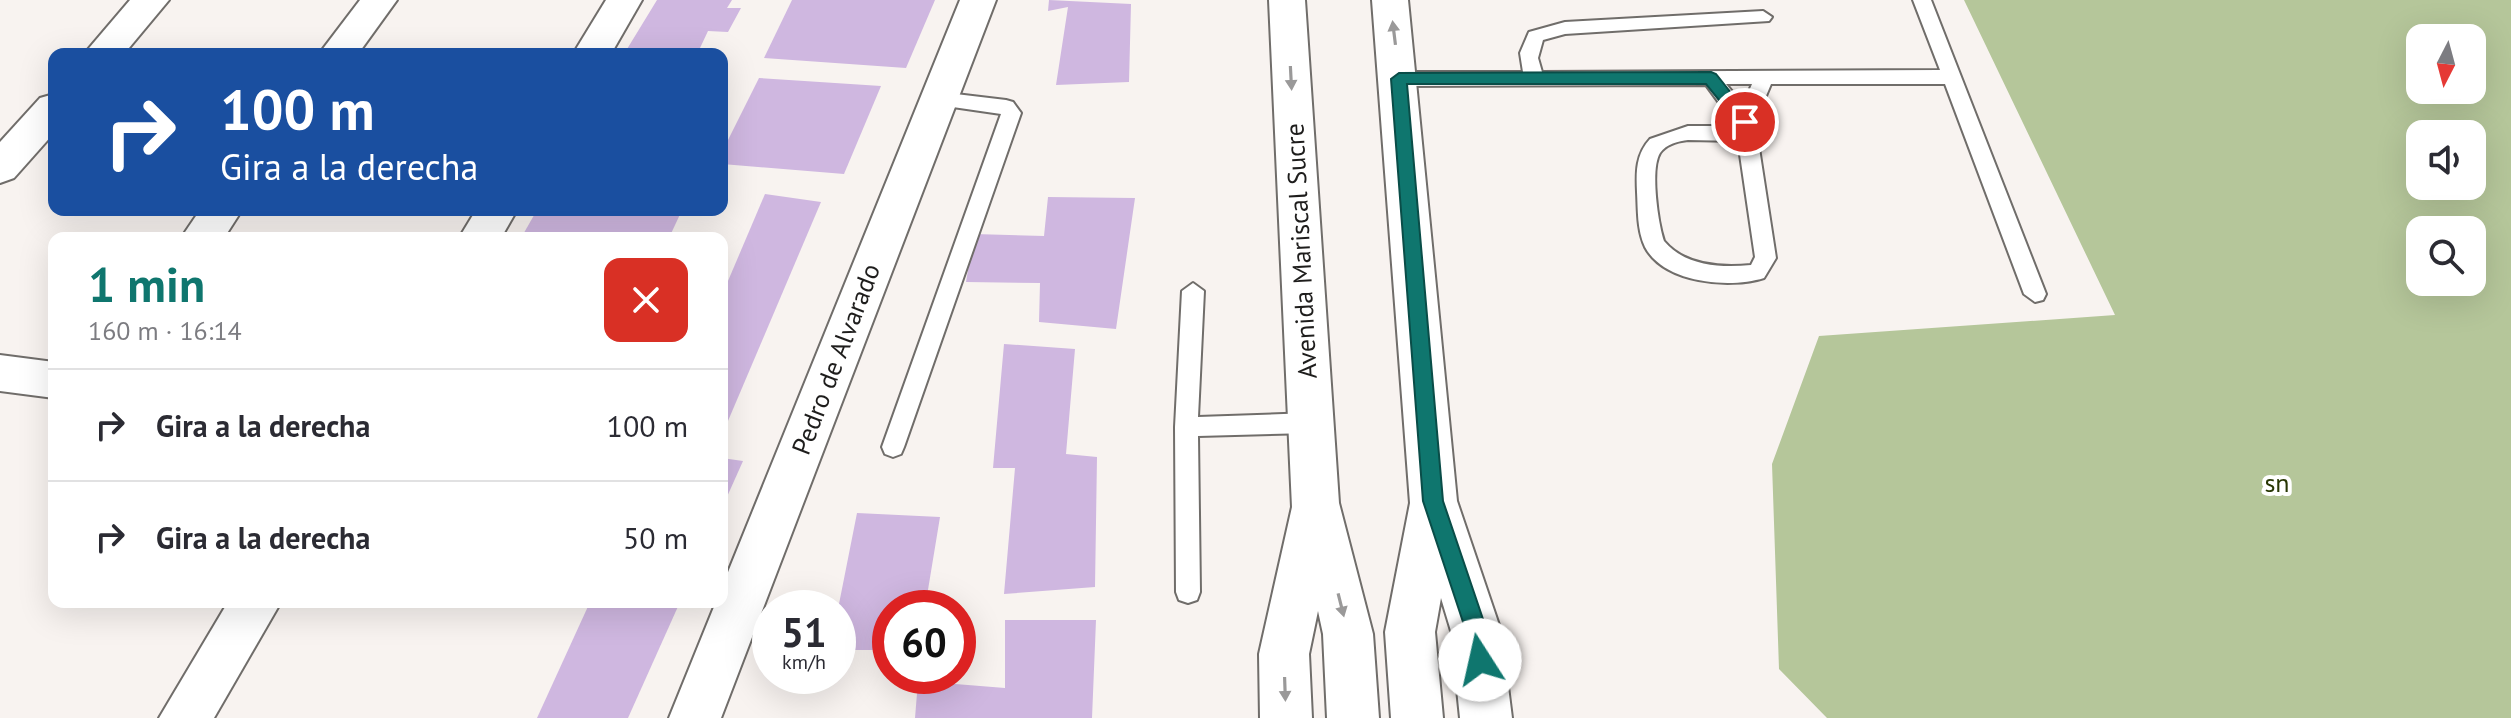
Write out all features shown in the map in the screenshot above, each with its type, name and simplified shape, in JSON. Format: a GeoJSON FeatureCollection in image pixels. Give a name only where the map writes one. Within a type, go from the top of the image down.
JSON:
{"type":"FeatureCollection","features":[{"type":"Feature","properties":{"kind":"main road"},"geometry":{"type":"LineString","coordinates":[[108,48],[151,0]]}},
{"type":"Feature","properties":{"kind":"main road"},"geometry":{"type":"LineString","coordinates":[[343,48],[379,0]]}},
{"type":"Feature","properties":{"kind":"main road"},"geometry":{"type":"LineString","coordinates":[[596,48],[624,0]]}},
{"type":"Feature","properties":{"kind":"main road","name":"Pedro de Alvarado"},"geometry":{"type":"LineString","coordinates":[[695,718],[978,0]]}},
{"type":"Feature","properties":{"kind":"main road","name":"Avenida Mariscal Sucre"},"geometry":{"type":"LineString","coordinates":[[1287,0],[1315,503],[1348,634],[1353,718]]}},
{"type":"Feature","properties":{"kind":"main road"},"geometry":{"type":"LineString","coordinates":[[1390,0],[1433,501],[1476,631],[1486,718]]}},
{"type":"Feature","properties":{"kind":"main road"},"geometry":{"type":"LineString","coordinates":[[0,168],[48,115]]}},
{"type":"Feature","properties":{"kind":"main road"},"geometry":{"type":"LineString","coordinates":[[0,373],[48,379]]}},
{"type":"Feature","properties":{"kind":"main road"},"geometry":{"type":"LineString","coordinates":[[1417,718],[1410,632],[1433,501]]}},
{"type":"Feature","properties":{"kind":"main road","name":"Avenida Mariscal Sucre"},"geometry":{"type":"LineString","coordinates":[[1286,718],[1284,654],[1315,503]]}},
{"type":"Feature","properties":{"kind":"main road"},"geometry":{"type":"LineString","coordinates":[[185,718],[252,608]]}},
{"type":"Feature","properties":{"kind":"lane"},"geometry":{"type":"LineString","coordinates":[[1922,0],[2035,294]]}},
{"type":"Feature","properties":{"kind":"lane"},"geometry":{"type":"LineString","coordinates":[[1536,79],[1529,66],[1527,50],[1536,36],[1565,28],[1763,17]]}},
{"type":"Feature","properties":{"kind":"lane"},"geometry":{"type":"LineString","coordinates":[[1399,79],[1952,77]]}},
{"type":"Feature","properties":{"kind":"lane"},"geometry":{"type":"LineString","coordinates":[[1711,78],[1747,128]]}},
{"type":"Feature","properties":{"kind":"lane"},"geometry":{"type":"LineString","coordinates":[[1747,128],[1692,134],[1659,142],[1652,150],[1646,174],[1652,234],[1655,246],[1667,257],[1708,274],[1741,275],[1757,272],[1766,258],[1747,128],[1764,78]]}},
{"type":"Feature","properties":{"kind":"lane"},"geometry":{"type":"LineString","coordinates":[[893,447],[1011,113],[1006,107],[939,99]]}},
{"type":"Feature","properties":{"kind":"lane"},"geometry":{"type":"LineString","coordinates":[[1188,592],[1186,427],[1193,291]]}},
{"type":"Feature","properties":{"kind":"lane"},"geometry":{"type":"LineString","coordinates":[[1186,427],[1311,423]]}},
{"type":"Feature","properties":{"kind":"green space","name":"sn"},"geometry":{"type":"Polygon","coordinates":[[[1964,0],[2511,0],[2511,718],[1827,718],[1779,669],[1772,464],[1819,336],[2115,315],[1964,0]]]}},
{"type":"Feature","properties":{"kind":"building"},"geometry":{"type":"Polygon","coordinates":[[[657,0],[732,0],[727,8],[741,8],[728,32],[708,31],[700,48],[628,48],[657,0]]]}},
{"type":"Feature","properties":{"kind":"building"},"geometry":{"type":"Polygon","coordinates":[[[792,0],[935,0],[906,68],[764,58],[792,0]]]}},
{"type":"Feature","properties":{"kind":"building"},"geometry":{"type":"Polygon","coordinates":[[[1049,0],[1131,4],[1129,82],[1056,85],[1068,7],[1048,11],[1049,0]]]}},
{"type":"Feature","properties":{"kind":"building"},"geometry":{"type":"Polygon","coordinates":[[[759,78],[881,86],[844,174],[728,164],[728,140],[759,78]]]}},
{"type":"Feature","properties":{"kind":"building"},"geometry":{"type":"Polygon","coordinates":[[[765,194],[821,202],[728,421],[728,281],[765,194]]]}},
{"type":"Feature","properties":{"kind":"building"},"geometry":{"type":"Polygon","coordinates":[[[1048,197],[1135,198],[1116,329],[1039,322],[1040,283],[966,282],[974,234],[1044,236],[1048,197]]]}},
{"type":"Feature","properties":{"kind":"building"},"geometry":{"type":"Polygon","coordinates":[[[534,216],[679,216],[672,232],[524,232],[534,216]]]}},
{"type":"Feature","properties":{"kind":"building"},"geometry":{"type":"Polygon","coordinates":[[[1004,344],[1075,349],[1066,454],[1097,457],[1095,587],[1004,594],[1015,468],[993,468],[1004,344]]]}},
{"type":"Feature","properties":{"kind":"building"},"geometry":{"type":"Polygon","coordinates":[[[728,459],[743,461],[728,495],[728,459]]]}},
{"type":"Feature","properties":{"kind":"building"},"geometry":{"type":"Polygon","coordinates":[[[857,513],[940,517],[928,590],[872,590],[872,650],[856,650],[856,590],[842,590],[857,513]]]}},
{"type":"Feature","properties":{"kind":"building"},"geometry":{"type":"Polygon","coordinates":[[[587,608],[677,608],[628,718],[537,718],[587,608]]]}},
{"type":"Feature","properties":{"kind":"building"},"geometry":{"type":"Polygon","coordinates":[[[1005,620],[1096,620],[1092,718],[915,718],[917,694],[976,694],[976,686],[1005,688],[1005,620]]]}},
{"type":"Feature","properties":{"kind":"route"},"geometry":{"type":"LineString","coordinates":[[1480,660],[1476,631],[1433,501],[1399,79],[1711,78],[1745,122]]}}]}
